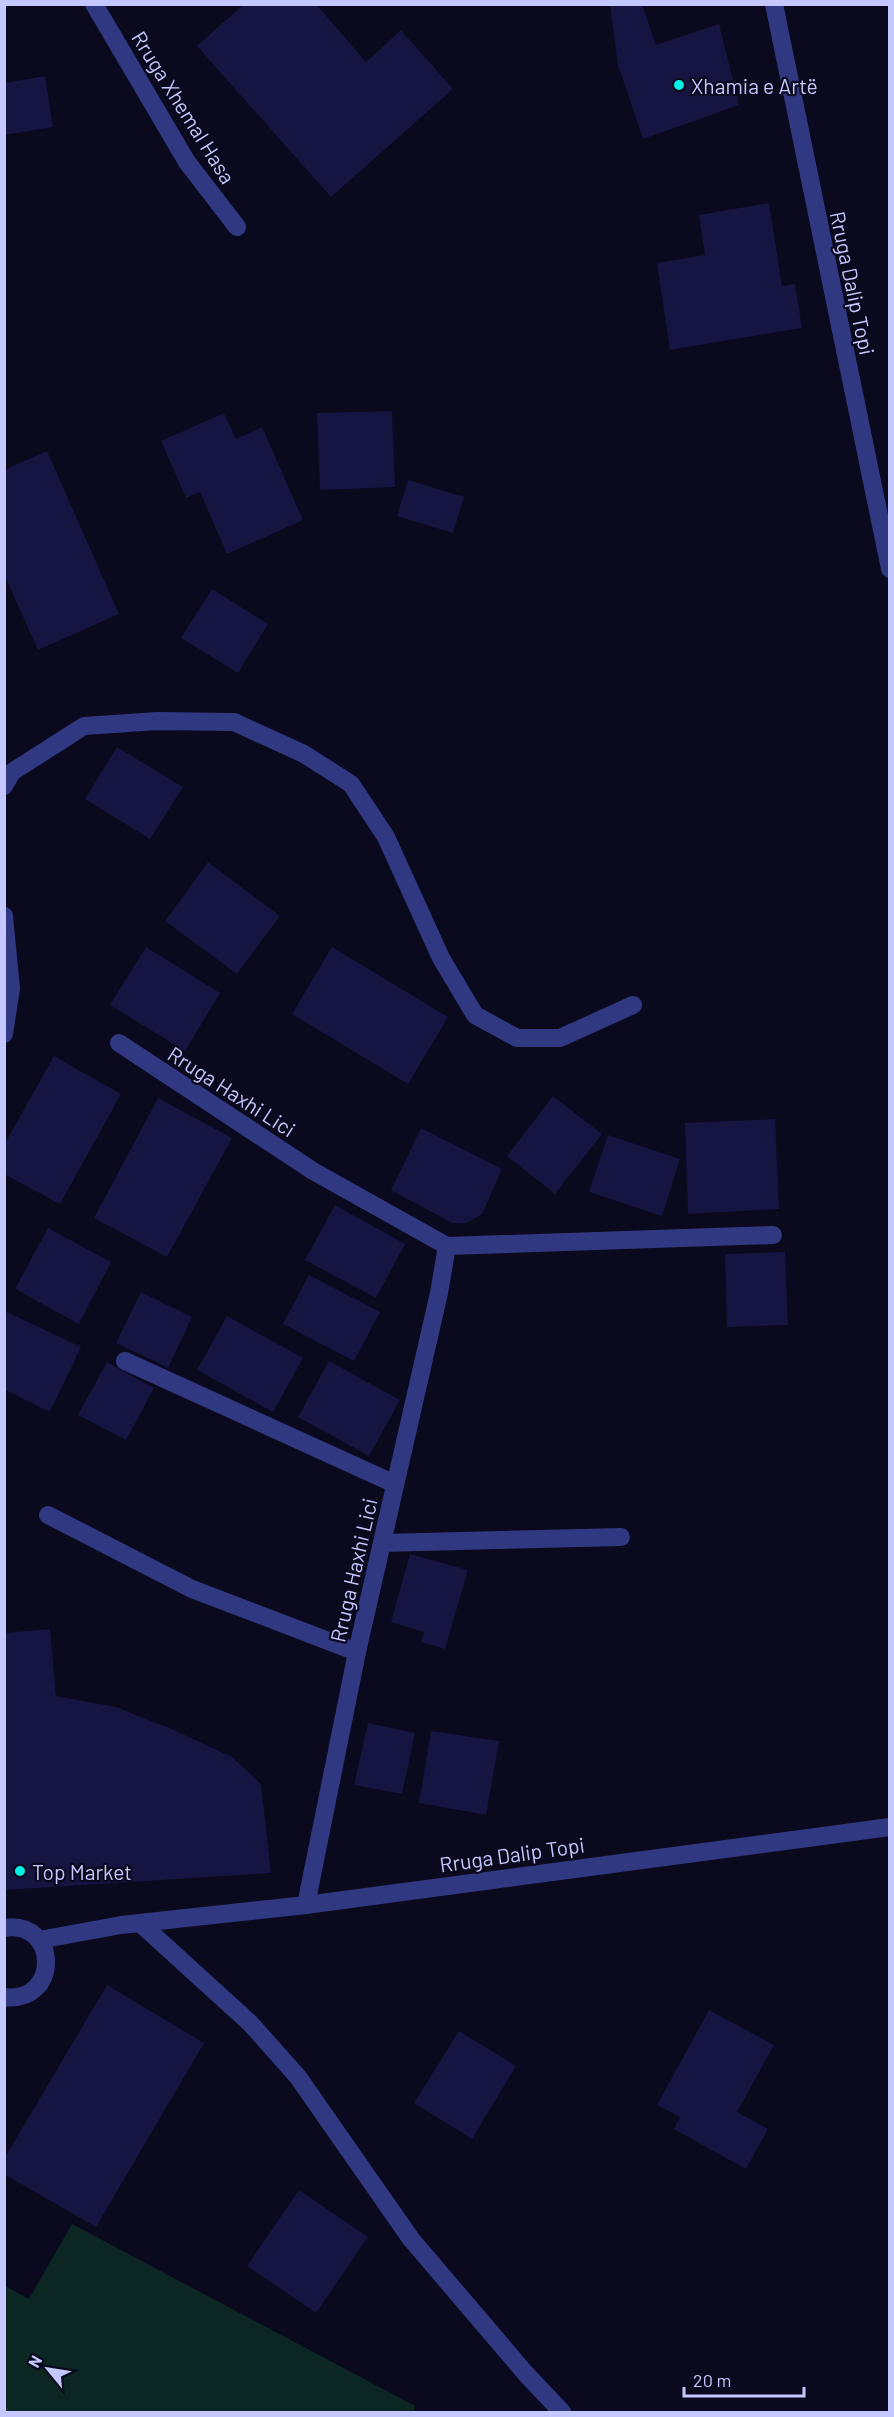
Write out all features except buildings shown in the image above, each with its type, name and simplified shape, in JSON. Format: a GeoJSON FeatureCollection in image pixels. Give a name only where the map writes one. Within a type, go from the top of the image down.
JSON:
{"type":"FeatureCollection","features":[{"type":"Feature","properties":{"kind":"street","name":"Rruga Dalip Topi"},"geometry":{"type":"LineString","coordinates":[[774,4],[890,569]]}},
{"type":"Feature","properties":{"kind":"street","name":"Rruga Xhemal Hasa"},"geometry":{"type":"LineString","coordinates":[[98,6],[187,162],[237,227]]}},
{"type":"Feature","properties":{"kind":"street"},"geometry":{"type":"LineString","coordinates":[[4,786],[12,772],[84,726],[157,721],[234,722],[304,754],[351,784],[386,837],[441,958],[475,1015],[517,1038],[560,1038],[633,1005]]}},
{"type":"Feature","properties":{"kind":"street"},"geometry":{"type":"LineString","coordinates":[[4,916],[11,988],[7,1031],[4,1034]]}},
{"type":"Feature","properties":{"kind":"street","name":"Rruga Haxhi Lici"},"geometry":{"type":"LineString","coordinates":[[118,1043],[313,1171],[447,1246],[439,1293],[357,1652],[306,1905]]}},
{"type":"Feature","properties":{"kind":"street"},"geometry":{"type":"LineString","coordinates":[[447,1246],[773,1235]]}},
{"type":"Feature","properties":{"kind":"street"},"geometry":{"type":"LineString","coordinates":[[125,1361],[395,1484]]}},
{"type":"Feature","properties":{"kind":"street"},"geometry":{"type":"LineString","coordinates":[[48,1515],[192,1589],[357,1652]]}},
{"type":"Feature","properties":{"kind":"street"},"geometry":{"type":"LineString","coordinates":[[382,1543],[621,1537]]}},
{"type":"Feature","properties":{"kind":"street","name":"Rruga Dalip Topi"},"geometry":{"type":"LineString","coordinates":[[39,1940],[140,1923],[306,1905],[890,1827]]}},
{"type":"Feature","properties":{"kind":"street"},"geometry":{"type":"LineString","coordinates":[[140,1923],[250,2023],[298,2078],[411,2239],[526,2374],[562,2412]]}},
{"type":"Feature","properties":{"kind":"street"},"geometry":{"type":"LineString","coordinates":[[4,1928],[19,1928],[31,1932],[39,1940],[45,1952],[47,1965],[40,1983],[25,1995],[5,1998]]}},
{"type":"Feature","properties":{"kind":"green space"},"geometry":{"type":"Polygon","coordinates":[[[72,2224],[415,2406],[414,2412],[5,2412],[5,2286],[29,2299],[72,2224]]]}},
{"type":"Feature","properties":{"kind":"place","name":"Xhamia e Artë"},"geometry":{"type":"Point","coordinates":[679,85]}},
{"type":"Feature","properties":{"kind":"place","name":"Top Market"},"geometry":{"type":"Point","coordinates":[20,1871]}}]}
